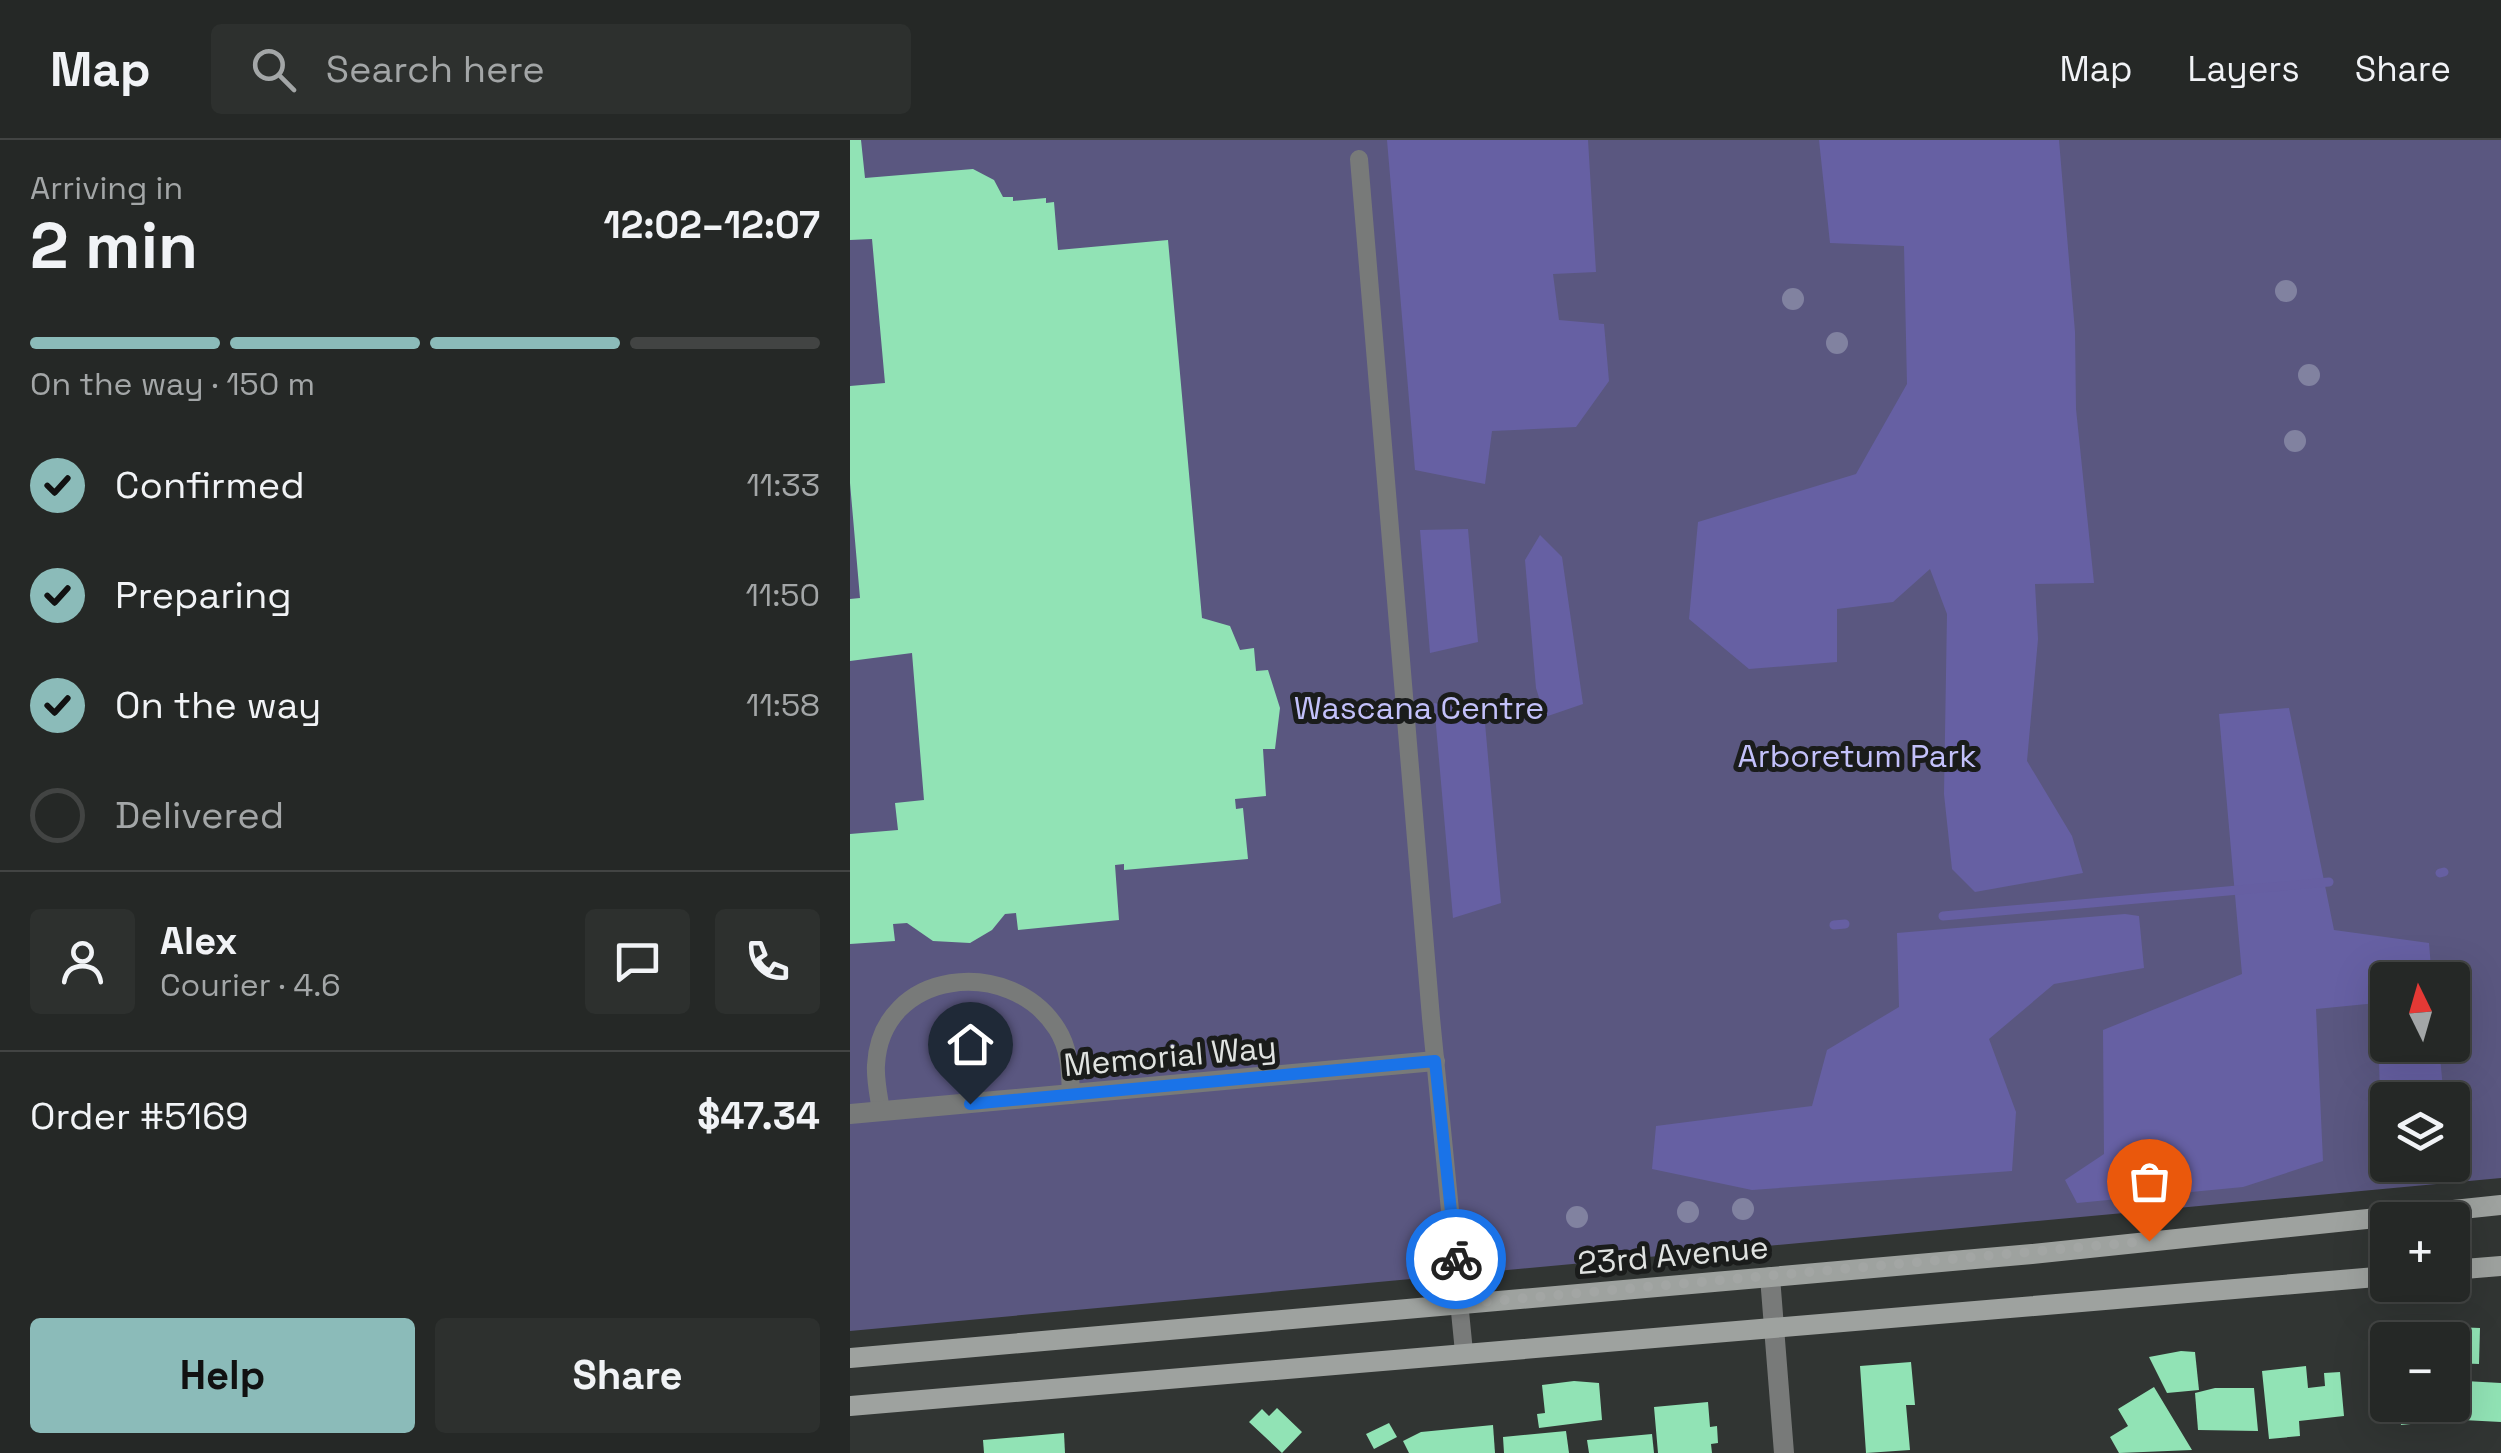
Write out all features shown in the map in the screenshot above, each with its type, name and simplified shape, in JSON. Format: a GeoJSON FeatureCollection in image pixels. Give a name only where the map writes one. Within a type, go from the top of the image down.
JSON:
{"type":"FeatureCollection","features":[{"type":"Feature","properties":{"kind":"main road","name":"23rd Avenue"},"geometry":{"type":"LineString","coordinates":[[850,1358],[1770,1277],[2501,1205]]}},
{"type":"Feature","properties":{"kind":"main road"},"geometry":{"type":"LineString","coordinates":[[2470,1269],[2501,1266]]}},
{"type":"Feature","properties":{"kind":"main road"},"geometry":{"type":"LineString","coordinates":[[850,1406],[2370,1277]]}},
{"type":"Feature","properties":{"kind":"street","name":"Memorial Way"},"geometry":{"type":"LineString","coordinates":[[850,1114],[1435,1061]]}},
{"type":"Feature","properties":{"kind":"street"},"geometry":{"type":"LineString","coordinates":[[1770,1277],[1784,1453]]}},
{"type":"Feature","properties":{"kind":"lane"},"geometry":{"type":"LineString","coordinates":[[1359,159],[1435,1061],[1464,1352]]}},
{"type":"Feature","properties":{"kind":"lane"},"geometry":{"type":"LineString","coordinates":[[880,1111],[876,1064],[884,1035],[906,1000],[943,982],[976,980],[1008,987],[1036,1004],[1058,1030],[1070,1060],[1072,1095]]}},
{"type":"Feature","properties":{"kind":"green space","name":"Wascana Centre"},"geometry":{"type":"Polygon","coordinates":[[[850,140],[2501,140],[2501,1178],[2470,1181],[2470,1082],[2370,1082],[2370,1182],[2458,1182],[850,1331],[850,140]]]}},
{"type":"Feature","properties":{"kind":"shaded area"},"geometry":{"type":"Polygon","coordinates":[[[1387,140],[1588,140],[1596,272],[1553,274],[1559,320],[1604,324],[1609,381],[1576,427],[1492,431],[1485,484],[1415,470],[1387,140]]]}},
{"type":"Feature","properties":{"kind":"shaded area"},"geometry":{"type":"Polygon","coordinates":[[[1819,140],[2059,140],[2075,332],[2076,409],[2094,583],[2035,584],[2038,639],[2027,761],[2072,836],[2083,873],[1975,892],[1952,869],[1944,794],[1947,614],[1930,569],[1893,602],[1837,609],[1837,662],[1749,669],[1689,619],[1698,522],[1856,474],[1907,384],[1904,246],[1830,243],[1819,140]]]}},
{"type":"Feature","properties":{"kind":"shaded area"},"geometry":{"type":"Polygon","coordinates":[[[1468,529],[1478,642],[1430,653],[1420,530],[1468,529]]]}},
{"type":"Feature","properties":{"kind":"shaded area"},"geometry":{"type":"Polygon","coordinates":[[[1540,535],[1562,557],[1583,704],[1545,717],[1536,688],[1525,560],[1540,535]]]}},
{"type":"Feature","properties":{"kind":"shaded area"},"geometry":{"type":"Polygon","coordinates":[[[1434,703],[1484,712],[1501,903],[1453,918],[1434,703]]]}},
{"type":"Feature","properties":{"kind":"shaded area"},"geometry":{"type":"Polygon","coordinates":[[[2289,708],[2334,930],[2429,943],[2431,962],[2370,962],[2370,1004],[2316,1009],[2323,1161],[2243,1187],[2077,1203],[2065,1180],[2104,1154],[2103,1030],[2242,974],[2219,714],[2289,708]]]}},
{"type":"Feature","properties":{"kind":"shaded area"},"geometry":{"type":"Polygon","coordinates":[[[2139,916],[2144,968],[2054,984],[1989,1039],[2016,1112],[2012,1171],[1752,1190],[1652,1169],[1656,1126],[1812,1106],[1827,1050],[1899,1007],[1897,933],[2139,916]]]}},
{"type":"Feature","properties":{"kind":"shaded area"},"geometry":{"type":"Polygon","coordinates":[[[2379,1062],[2441,1062],[2442,1082],[2380,1082],[2379,1062]]]}},
{"type":"Feature","properties":{"kind":"building"},"geometry":{"type":"Polygon","coordinates":[[[850,140],[861,140],[865,178],[973,169],[994,180],[1003,197],[1013,197],[1013,201],[1046,198],[1046,203],[1054,202],[1058,250],[1168,240],[1202,618],[1230,626],[1240,650],[1254,648],[1256,671],[1268,670],[1280,708],[1275,749],[1263,749],[1266,796],[1235,799],[1236,809],[1243,808],[1248,859],[1124,870],[1124,864],[1115,865],[1119,920],[1018,930],[1016,913],[1005,914],[992,930],[970,943],[933,941],[907,923],[893,924],[895,941],[850,944],[850,834],[898,830],[895,803],[924,800],[912,653],[850,661],[850,599],[860,598],[850,483],[850,386],[885,383],[872,239],[850,240],[850,140]]]}},
{"type":"Feature","properties":{"kind":"building"},"geometry":{"type":"Polygon","coordinates":[[[2470,1328],[2480,1328],[2479,1364],[2470,1364],[2470,1328]]]}},
{"type":"Feature","properties":{"kind":"building"},"geometry":{"type":"Polygon","coordinates":[[[2195,1352],[2199,1390],[2167,1393],[2149,1357],[2195,1352]]]}},
{"type":"Feature","properties":{"kind":"building"},"geometry":{"type":"Polygon","coordinates":[[[1911,1362],[1915,1405],[1906,1405],[1910,1450],[1866,1453],[1860,1366],[1911,1362]]]}},
{"type":"Feature","properties":{"kind":"building"},"geometry":{"type":"Polygon","coordinates":[[[2306,1366],[2308,1388],[2325,1386],[2324,1373],[2340,1372],[2344,1416],[2299,1421],[2300,1436],[2269,1439],[2262,1371],[2306,1366]]]}},
{"type":"Feature","properties":{"kind":"building"},"geometry":{"type":"Polygon","coordinates":[[[2470,1381],[2501,1383],[2501,1422],[2470,1420],[2470,1381]]]}},
{"type":"Feature","properties":{"kind":"building"},"geometry":{"type":"Polygon","coordinates":[[[1599,1383],[1602,1420],[1539,1428],[1537,1414],[1545,1413],[1542,1385],[1599,1383]]]}},
{"type":"Feature","properties":{"kind":"building"},"geometry":{"type":"Polygon","coordinates":[[[2154,1387],[2192,1450],[2119,1453],[2110,1437],[2128,1426],[2118,1409],[2154,1387]]]}},
{"type":"Feature","properties":{"kind":"building"},"geometry":{"type":"Polygon","coordinates":[[[2215,1388],[2254,1388],[2258,1431],[2198,1430],[2195,1393],[2215,1388]]]}},
{"type":"Feature","properties":{"kind":"building"},"geometry":{"type":"Polygon","coordinates":[[[1708,1402],[1710,1427],[1717,1426],[1718,1443],[1711,1444],[1712,1453],[1658,1453],[1654,1407],[1708,1402]]]}},
{"type":"Feature","properties":{"kind":"building"},"geometry":{"type":"Polygon","coordinates":[[[1277,1408],[1302,1432],[1282,1453],[1249,1422],[1262,1409],[1269,1416],[1277,1408]]]}},
{"type":"Feature","properties":{"kind":"building"},"geometry":{"type":"Polygon","coordinates":[[[1389,1423],[1397,1437],[1374,1449],[1366,1434],[1389,1423]]]}},
{"type":"Feature","properties":{"kind":"building"},"geometry":{"type":"Polygon","coordinates":[[[1493,1425],[1495,1453],[1409,1453],[1403,1441],[1421,1432],[1493,1425]]]}},
{"type":"Feature","properties":{"kind":"building"},"geometry":{"type":"Polygon","coordinates":[[[1566,1431],[1569,1453],[1504,1453],[1503,1437],[1566,1431]]]}},
{"type":"Feature","properties":{"kind":"building"},"geometry":{"type":"Polygon","coordinates":[[[1064,1433],[1065,1453],[984,1453],[983,1440],[1064,1433]]]}},
{"type":"Feature","properties":{"kind":"building"},"geometry":{"type":"Polygon","coordinates":[[[1652,1434],[1654,1453],[1589,1453],[1587,1440],[1652,1434]]]}},
{"type":"Feature","properties":{"kind":"waterway"},"geometry":{"type":"LineString","coordinates":[[2440,873],[2444,872]]}},
{"type":"Feature","properties":{"kind":"waterway"},"geometry":{"type":"LineString","coordinates":[[1943,916],[2329,882]]}},
{"type":"Feature","properties":{"kind":"waterway"},"geometry":{"type":"LineString","coordinates":[[1834,925],[1845,924]]}},
{"type":"Feature","properties":{"kind":"way so far"},"geometry":{"type":"LineString","coordinates":[[1456,1259],[1460,1304],[2149,1241]]}},
{"type":"Feature","properties":{"kind":"route"},"geometry":{"type":"LineString","coordinates":[[970,1104],[1435,1061],[1456,1259]]}},
{"type":"Feature","properties":{"kind":"park label","name":"Arboretum Park"},"geometry":{"type":"Point","coordinates":[1857,756]}}]}
